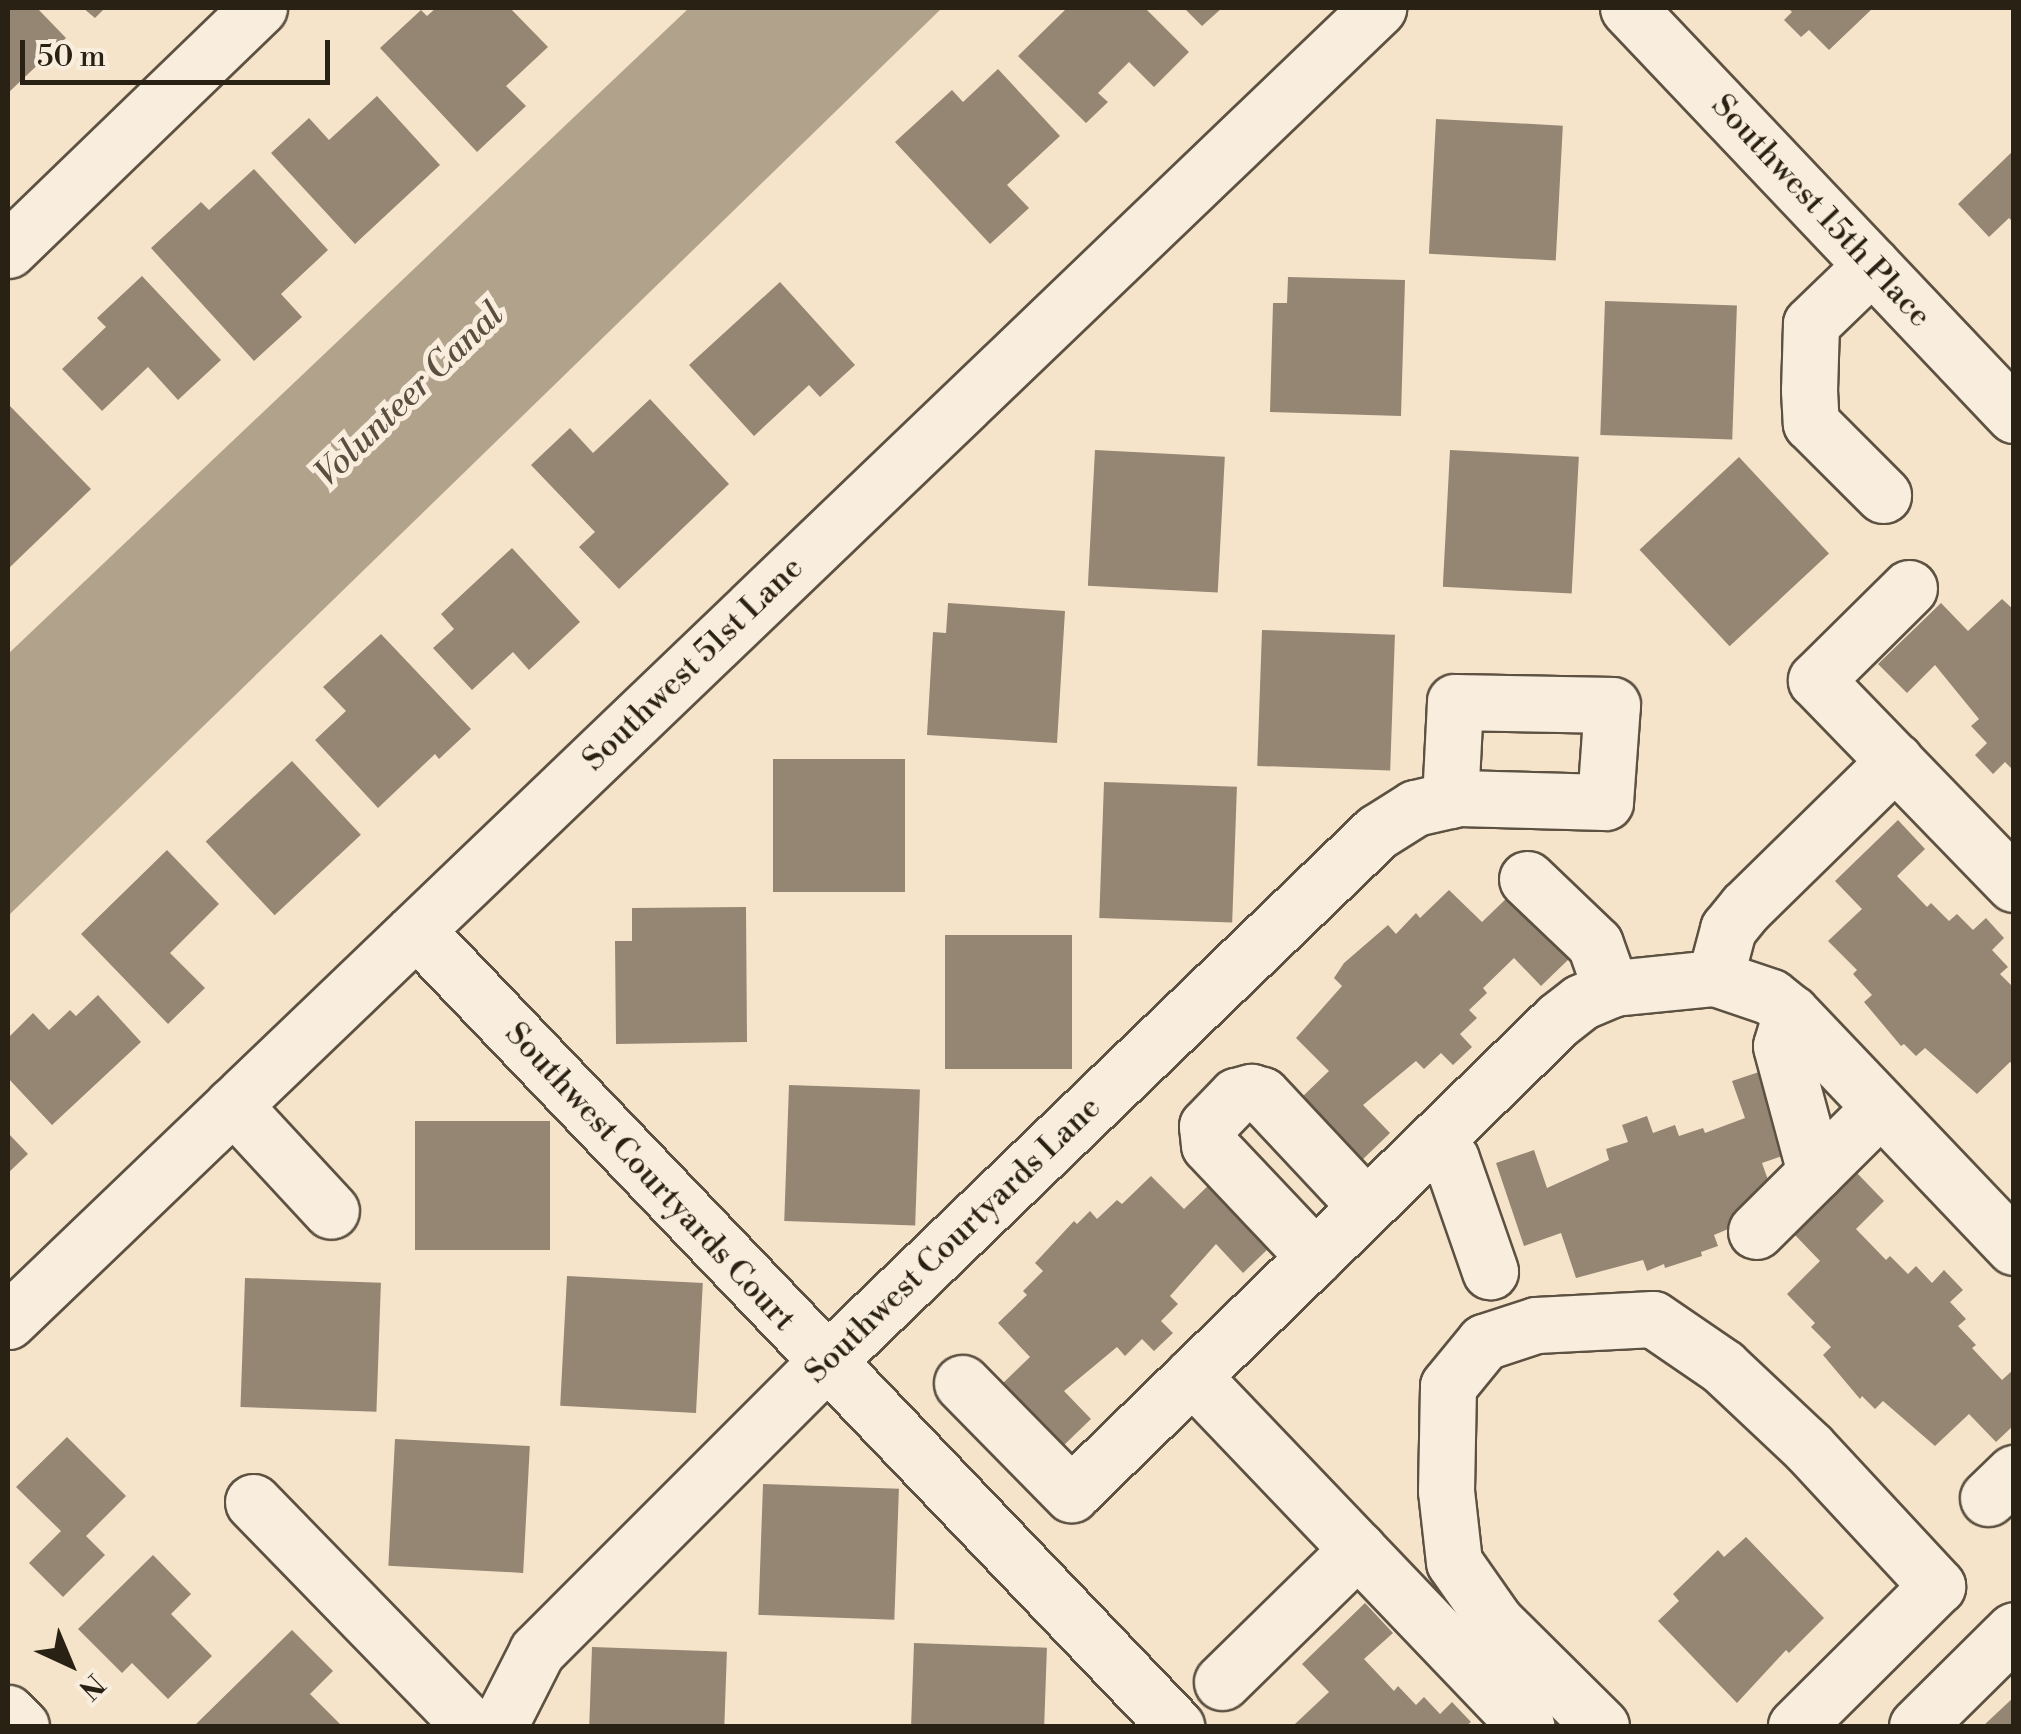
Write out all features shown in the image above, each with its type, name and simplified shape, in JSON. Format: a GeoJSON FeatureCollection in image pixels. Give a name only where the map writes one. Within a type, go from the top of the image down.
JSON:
{"type":"FeatureCollection","features":[{"type":"Feature","properties":{"kind":"street"},"geometry":{"type":"LineString","coordinates":[[8,250],[258,8]]}},
{"type":"Feature","properties":{"kind":"street","name":"Southwest 51st Lane"},"geometry":{"type":"LineString","coordinates":[[8,1320],[1378,8]]}},
{"type":"Feature","properties":{"kind":"street","name":"Southwest 15th Place"},"geometry":{"type":"LineString","coordinates":[[1628,8],[2014,416]]}},
{"type":"Feature","properties":{"kind":"street"},"geometry":{"type":"LineString","coordinates":[[1872,265],[1810,324],[1809,390],[1811,422],[1884,495]]}},
{"type":"Feature","properties":{"kind":"street"},"geometry":{"type":"LineString","coordinates":[[1909,588],[1816,680],[2014,884]]}},
{"type":"Feature","properties":{"kind":"street"},"geometry":{"type":"LineString","coordinates":[[1715,978],[1728,929],[1746,906],[1895,761]]}},
{"type":"Feature","properties":{"kind":"street","name":"Southwest Courtyards Lane"},"geometry":{"type":"LineString","coordinates":[[499,1726],[537,1651],[825,1362],[1377,832],[1415,808],[1450,800]]}},
{"type":"Feature","properties":{"kind":"street"},"geometry":{"type":"LineString","coordinates":[[1527,879],[1595,944],[1610,989]]}},
{"type":"Feature","properties":{"kind":"street","name":"Southwest Courtyards Court"},"geometry":{"type":"LineString","coordinates":[[416,930],[1176,1726]]}},
{"type":"Feature","properties":{"kind":"street"},"geometry":{"type":"LineString","coordinates":[[962,1383],[1071,1494],[1558,1020],[1581,1002],[1610,989],[1715,978],[1762,992],[1791,1012],[2014,1247]]}},
{"type":"Feature","properties":{"kind":"street"},"geometry":{"type":"LineString","coordinates":[[1791,1012],[1781,1046],[1815,1172]]}},
{"type":"Feature","properties":{"kind":"street"},"geometry":{"type":"LineString","coordinates":[[1314,1257],[1209,1145],[1207,1126],[1236,1096],[1251,1092],[1262,1095],[1366,1206]]}},
{"type":"Feature","properties":{"kind":"street"},"geometry":{"type":"LineString","coordinates":[[233,1106],[331,1210]]}},
{"type":"Feature","properties":{"kind":"street"},"geometry":{"type":"LineString","coordinates":[[1756,1231],[1880,1108]]}},
{"type":"Feature","properties":{"kind":"street"},"geometry":{"type":"LineString","coordinates":[[1435,1140],[1450,1159],[1490,1271]]}},
{"type":"Feature","properties":{"kind":"street"},"geometry":{"type":"LineString","coordinates":[[1601,1726],[1496,1622],[1454,1562],[1446,1491],[1448,1386],[1484,1342],[1536,1325],[1653,1320],[1724,1367],[1808,1446],[1937,1586],[1796,1726]]}},
{"type":"Feature","properties":{"kind":"street"},"geometry":{"type":"LineString","coordinates":[[1192,1376],[1527,1726]]}},
{"type":"Feature","properties":{"kind":"street"},"geometry":{"type":"LineString","coordinates":[[253,1502],[471,1726]]}},
{"type":"Feature","properties":{"kind":"street"},"geometry":{"type":"LineString","coordinates":[[1222,1682],[1358,1550]]}},
{"type":"Feature","properties":{"kind":"street"},"geometry":{"type":"LineString","coordinates":[[1917,1726],[2014,1630]]}},
{"type":"Feature","properties":{"kind":"street"},"geometry":{"type":"LineString","coordinates":[[8,1712],[20,1726]]}},
{"type":"Feature","properties":{"kind":"water","name":"Volunteer Canal"},"geometry":{"type":"Polygon","coordinates":[[[689,8],[942,8],[8,916],[8,654],[689,8]]]}},
{"type":"Feature","properties":{"kind":"building"},"geometry":{"type":"Polygon","coordinates":[[[8,8],[37,8],[66,38],[8,93],[8,8]]]}},
{"type":"Feature","properties":{"kind":"building"},"geometry":{"type":"Polygon","coordinates":[[[83,8],[105,8],[95,18],[83,8]]]}},
{"type":"Feature","properties":{"kind":"building"},"geometry":{"type":"Polygon","coordinates":[[[436,8],[510,8],[548,47],[506,86],[526,106],[477,152],[380,48],[421,10],[427,16],[436,8]]]}},
{"type":"Feature","properties":{"kind":"building"},"geometry":{"type":"Polygon","coordinates":[[[1067,8],[1145,8],[1189,52],[1154,87],[1129,62],[1098,93],[1108,102],[1086,123],[1018,56],[1067,8]]]}},
{"type":"Feature","properties":{"kind":"building"},"geometry":{"type":"Polygon","coordinates":[[[1184,8],[1222,8],[1202,26],[1184,8]]]}},
{"type":"Feature","properties":{"kind":"building"},"geometry":{"type":"Polygon","coordinates":[[[1788,8],[1873,8],[1829,50],[1809,30],[1801,37],[1784,20],[1792,12],[1788,8]]]}},
{"type":"Feature","properties":{"kind":"building"},"geometry":{"type":"Polygon","coordinates":[[[998,69],[1060,136],[1007,185],[1029,208],[990,244],[895,142],[952,90],[963,102],[998,69]]]}},
{"type":"Feature","properties":{"kind":"building"},"geometry":{"type":"Polygon","coordinates":[[[377,96],[440,165],[355,244],[271,153],[309,118],[329,140],[377,96]]]}},
{"type":"Feature","properties":{"kind":"building"},"geometry":{"type":"Polygon","coordinates":[[[1436,119],[1563,126],[1556,260],[1429,254],[1436,119]]]}},
{"type":"Feature","properties":{"kind":"building"},"geometry":{"type":"Polygon","coordinates":[[[2014,150],[2014,223],[2009,218],[1989,237],[1958,204],[2014,150]]]}},
{"type":"Feature","properties":{"kind":"building"},"geometry":{"type":"Polygon","coordinates":[[[254,169],[328,250],[281,294],[302,317],[254,361],[151,248],[201,202],[209,210],[254,169]]]}},
{"type":"Feature","properties":{"kind":"building"},"geometry":{"type":"Polygon","coordinates":[[[142,276],[221,360],[178,400],[148,367],[102,411],[62,369],[106,327],[97,318],[142,276]]]}},
{"type":"Feature","properties":{"kind":"building"},"geometry":{"type":"Polygon","coordinates":[[[1288,277],[1405,280],[1401,416],[1270,412],[1273,303],[1287,303],[1288,277]]]}},
{"type":"Feature","properties":{"kind":"building"},"geometry":{"type":"Polygon","coordinates":[[[780,282],[855,365],[820,397],[809,385],[754,436],[689,365],[780,282]]]}},
{"type":"Feature","properties":{"kind":"building"},"geometry":{"type":"Polygon","coordinates":[[[1605,301],[1737,306],[1732,440],[1600,435],[1605,301]]]}},
{"type":"Feature","properties":{"kind":"building"},"geometry":{"type":"Polygon","coordinates":[[[650,399],[729,484],[619,589],[579,547],[595,532],[531,465],[570,428],[593,453],[650,399]]]}},
{"type":"Feature","properties":{"kind":"building"},"geometry":{"type":"Polygon","coordinates":[[[8,404],[91,489],[8,569],[8,404]]]}},
{"type":"Feature","properties":{"kind":"building"},"geometry":{"type":"Polygon","coordinates":[[[1095,450],[1225,457],[1218,593],[1088,586],[1095,450]]]}},
{"type":"Feature","properties":{"kind":"building"},"geometry":{"type":"Polygon","coordinates":[[[1450,450],[1579,457],[1572,594],[1443,587],[1450,450]]]}},
{"type":"Feature","properties":{"kind":"building"},"geometry":{"type":"Polygon","coordinates":[[[1739,457],[1829,554],[1730,646],[1640,550],[1739,457]]]}},
{"type":"Feature","properties":{"kind":"building"},"geometry":{"type":"Polygon","coordinates":[[[512,548],[580,622],[529,670],[513,652],[472,690],[433,648],[454,629],[441,614],[512,548]]]}},
{"type":"Feature","properties":{"kind":"building"},"geometry":{"type":"Polygon","coordinates":[[[2002,599],[2014,610],[2014,771],[2005,762],[1993,774],[1975,755],[1987,743],[1971,726],[1979,719],[1935,665],[1907,693],[1878,664],[1941,603],[1968,631],[2002,599]]]}},
{"type":"Feature","properties":{"kind":"building"},"geometry":{"type":"Polygon","coordinates":[[[948,603],[1065,611],[1057,743],[927,735],[933,632],[946,633],[948,603]]]}},
{"type":"Feature","properties":{"kind":"building"},"geometry":{"type":"Polygon","coordinates":[[[1262,630],[1395,635],[1390,771],[1257,766],[1262,630]]]}},
{"type":"Feature","properties":{"kind":"building"},"geometry":{"type":"Polygon","coordinates":[[[381,634],[471,729],[439,759],[435,754],[378,808],[315,740],[346,711],[323,687],[381,634]]]}},
{"type":"Feature","properties":{"kind":"building"},"geometry":{"type":"Polygon","coordinates":[[[773,759],[905,759],[905,892],[773,892],[773,759]]]}},
{"type":"Feature","properties":{"kind":"building"},"geometry":{"type":"Polygon","coordinates":[[[292,761],[361,835],[275,915],[206,841],[292,761]]]}},
{"type":"Feature","properties":{"kind":"building"},"geometry":{"type":"Polygon","coordinates":[[[1104,782],[1237,787],[1232,923],[1099,918],[1104,782]]]}},
{"type":"Feature","properties":{"kind":"building"},"geometry":{"type":"Polygon","coordinates":[[[1898,820],[1925,849],[1897,876],[1927,907],[1931,903],[1949,921],[1957,914],[1973,930],[1986,918],[2004,938],[1992,950],[2008,967],[2000,974],[2014,988],[2014,1065],[2010,1062],[1977,1094],[1925,1048],[1916,1056],[1904,1044],[1901,1046],[1864,1002],[1872,995],[1853,974],[1857,970],[1828,941],[1862,909],[1835,881],[1898,820]]]}},
{"type":"Feature","properties":{"kind":"building"},"geometry":{"type":"Polygon","coordinates":[[[167,850],[219,904],[170,953],[205,988],[168,1024],[81,934],[167,850]]]}},
{"type":"Feature","properties":{"kind":"building"},"geometry":{"type":"Polygon","coordinates":[[[1449,890],[1482,922],[1510,895],[1570,958],[1541,986],[1514,958],[1483,988],[1487,993],[1469,1010],[1477,1018],[1460,1034],[1472,1047],[1453,1065],[1441,1053],[1424,1069],[1416,1061],[1363,1105],[1390,1133],[1361,1161],[1301,1098],[1329,1071],[1296,1038],[1342,986],[1334,978],[1344,963],[1388,925],[1396,934],[1416,913],[1420,918],[1449,890]]]}},
{"type":"Feature","properties":{"kind":"building"},"geometry":{"type":"Polygon","coordinates":[[[746,907],[747,1042],[616,1044],[615,941],[632,941],[632,908],[746,907]]]}},
{"type":"Feature","properties":{"kind":"building"},"geometry":{"type":"Polygon","coordinates":[[[945,935],[1072,935],[1072,1069],[945,1069],[945,935]]]}},
{"type":"Feature","properties":{"kind":"building"},"geometry":{"type":"Polygon","coordinates":[[[98,995],[141,1042],[52,1125],[8,1078],[8,1038],[33,1013],[49,1030],[70,1010],[76,1016],[98,995]]]}},
{"type":"Feature","properties":{"kind":"building"},"geometry":{"type":"Polygon","coordinates":[[[1771,1068],[1799,1150],[1762,1163],[1778,1208],[1714,1235],[1718,1246],[1701,1252],[1702,1256],[1647,1271],[1643,1260],[1576,1278],[1561,1233],[1524,1246],[1496,1163],[1534,1150],[1547,1188],[1609,1160],[1606,1149],[1628,1142],[1622,1125],[1647,1116],[1653,1133],[1675,1125],[1679,1136],[1703,1128],[1705,1133],[1745,1118],[1732,1081],[1771,1068]]]}},
{"type":"Feature","properties":{"kind":"building"},"geometry":{"type":"Polygon","coordinates":[[[789,1085],[920,1090],[915,1225],[784,1221],[789,1085]]]}},
{"type":"Feature","properties":{"kind":"building"},"geometry":{"type":"Polygon","coordinates":[[[415,1121],[550,1121],[550,1250],[415,1250],[415,1121]]]}},
{"type":"Feature","properties":{"kind":"building"},"geometry":{"type":"Polygon","coordinates":[[[8,1133],[28,1154],[8,1173],[8,1133]]]}},
{"type":"Feature","properties":{"kind":"building"},"geometry":{"type":"Polygon","coordinates":[[[1856,1172],[1884,1201],[1856,1229],[1886,1260],[1890,1256],[1908,1274],[1916,1266],[1932,1283],[1944,1270],[1963,1290],[1950,1302],[1966,1319],[1958,1326],[1976,1345],[1972,1348],[2002,1380],[2014,1369],[2014,1425],[1996,1442],[1969,1414],[1935,1446],[1883,1401],[1875,1409],[1862,1396],[1860,1399],[1823,1355],[1831,1347],[1811,1327],[1815,1323],[1787,1294],[1820,1261],[1793,1233],[1856,1172]]]}},
{"type":"Feature","properties":{"kind":"building"},"geometry":{"type":"Polygon","coordinates":[[[1151,1176],[1184,1209],[1212,1182],[1272,1245],[1243,1273],[1216,1244],[1170,1296],[1178,1304],[1161,1321],[1173,1333],[1154,1351],[1142,1339],[1125,1356],[1117,1347],[1064,1391],[1091,1419],[1062,1447],[1002,1384],[1030,1357],[998,1323],[1027,1295],[1023,1291],[1043,1271],[1035,1263],[1074,1221],[1077,1224],[1090,1211],[1097,1219],[1117,1200],[1122,1204],[1151,1176]]]}},
{"type":"Feature","properties":{"kind":"building"},"geometry":{"type":"Polygon","coordinates":[[[567,1276],[703,1283],[696,1413],[560,1406],[567,1276]]]}},
{"type":"Feature","properties":{"kind":"building"},"geometry":{"type":"Polygon","coordinates":[[[245,1278],[381,1283],[376,1412],[240,1407],[245,1278]]]}},
{"type":"Feature","properties":{"kind":"building"},"geometry":{"type":"Polygon","coordinates":[[[67,1437],[126,1496],[86,1536],[105,1555],[63,1597],[29,1563],[61,1531],[16,1487],[67,1437]]]}},
{"type":"Feature","properties":{"kind":"building"},"geometry":{"type":"Polygon","coordinates":[[[395,1439],[530,1446],[523,1573],[388,1566],[395,1439]]]}},
{"type":"Feature","properties":{"kind":"building"},"geometry":{"type":"Polygon","coordinates":[[[763,1484],[899,1489],[894,1620],[758,1615],[763,1484]]]}},
{"type":"Feature","properties":{"kind":"building"},"geometry":{"type":"Polygon","coordinates":[[[1746,1537],[1824,1618],[1789,1653],[1786,1650],[1737,1703],[1658,1621],[1679,1601],[1673,1594],[1718,1550],[1724,1557],[1746,1537]]]}},
{"type":"Feature","properties":{"kind":"building"},"geometry":{"type":"Polygon","coordinates":[[[153,1555],[191,1594],[171,1614],[212,1656],[168,1699],[132,1663],[122,1673],[78,1629],[153,1555]]]}},
{"type":"Feature","properties":{"kind":"building"},"geometry":{"type":"Polygon","coordinates":[[[1365,1603],[1393,1633],[1364,1659],[1394,1691],[1398,1686],[1416,1705],[1424,1697],[1440,1714],[1452,1702],[1471,1722],[1466,1726],[1295,1724],[1329,1692],[1302,1664],[1365,1603]]]}},
{"type":"Feature","properties":{"kind":"building"},"geometry":{"type":"Polygon","coordinates":[[[292,1630],[333,1671],[310,1694],[342,1726],[194,1726],[292,1630]]]}},
{"type":"Feature","properties":{"kind":"building"},"geometry":{"type":"Polygon","coordinates":[[[914,1643],[1047,1648],[1044,1726],[911,1726],[914,1643]]]}},
{"type":"Feature","properties":{"kind":"building"},"geometry":{"type":"Polygon","coordinates":[[[592,1647],[727,1652],[724,1726],[589,1726],[592,1647]]]}},
{"type":"Feature","properties":{"kind":"building"},"geometry":{"type":"Polygon","coordinates":[[[2014,1697],[2014,1726],[1983,1726],[2014,1697]]]}}]}
